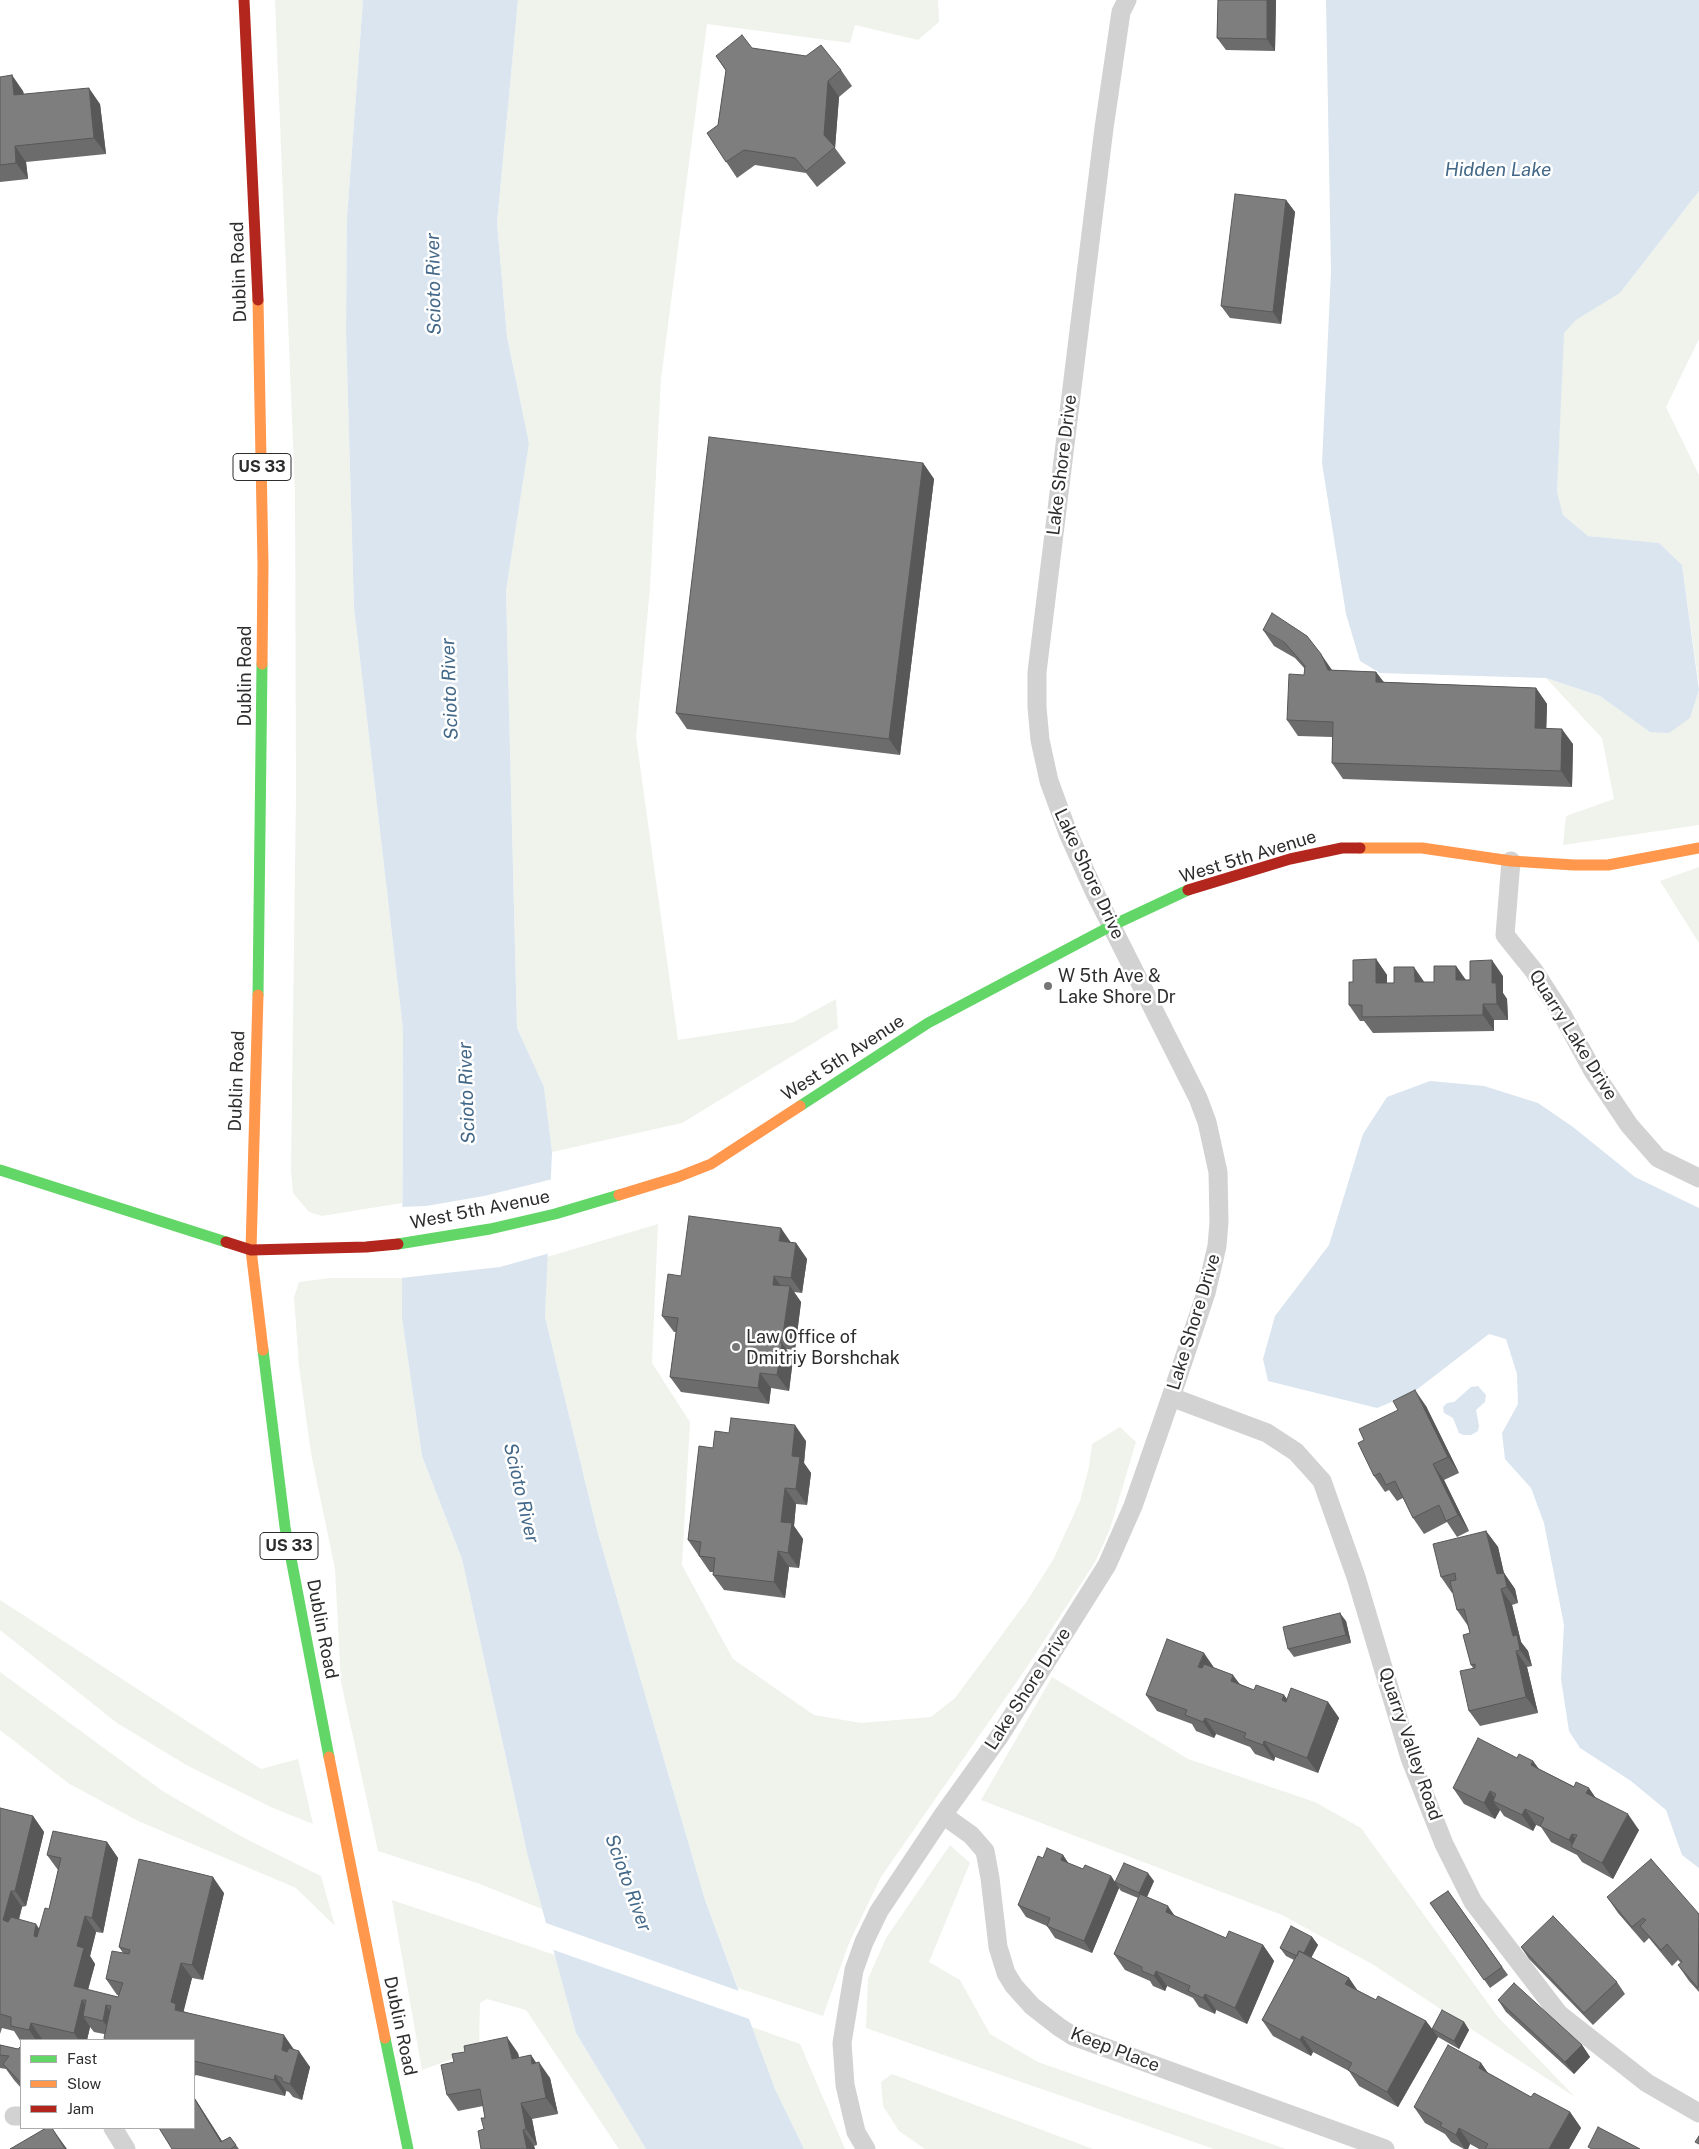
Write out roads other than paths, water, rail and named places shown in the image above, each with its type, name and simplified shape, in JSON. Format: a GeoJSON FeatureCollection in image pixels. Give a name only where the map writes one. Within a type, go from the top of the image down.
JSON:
{"type":"FeatureCollection","features":[{"type":"Feature","properties":{"kind":"main road","name":"Dublin Road"},"geometry":{"type":"LineString","coordinates":[[244,0],[258,295],[263,565],[261,876],[250,1250],[285,1527],[353,1885],[408,2149]]}},
{"type":"Feature","properties":{"kind":"main road","name":"West 5th Avenue"},"geometry":{"type":"LineString","coordinates":[[0,1170],[250,1250],[416,1242],[490,1229],[554,1214],[647,1186],[711,1164],[928,1023],[1112,926],[1200,885],[1290,859],[1342,848],[1422,848],[1511,861],[1574,865],[1608,865],[1699,848]]}},
{"type":"Feature","properties":{"kind":"street","name":"Lake Shore Drive"},"geometry":{"type":"LineString","coordinates":[[866,2149],[856,2132],[845,2085],[842,2043],[854,1970],[864,1942],[879,1911],[943,1815],[1000,1737],[1107,1565],[1133,1506],[1171,1397],[1212,1269],[1219,1222],[1218,1172],[1207,1122],[1198,1098],[1068,833],[1049,781],[1040,740],[1037,672],[1104,128],[1121,12],[1127,0]]}},
{"type":"Feature","properties":{"kind":"street","name":"Quarry Lake Drive"},"geometry":{"type":"LineString","coordinates":[[1511,861],[1505,935],[1534,971],[1629,1125],[1658,1158],[1699,1178]]}},
{"type":"Feature","properties":{"kind":"street","name":"Quarry Valley Road"},"geometry":{"type":"LineString","coordinates":[[1171,1397],[1266,1433],[1296,1452],[1322,1481],[1356,1577],[1410,1758],[1444,1844],[1473,1902],[1559,2014],[1647,2083],[1699,2113]]}},
{"type":"Feature","properties":{"kind":"street","name":"Keep Place"},"geometry":{"type":"LineString","coordinates":[[943,1815],[972,1835],[984,1851],[990,1878],[998,1946],[1006,1972],[1014,1986],[1032,2006],[1059,2027],[1073,2036],[1385,2149]]}},
{"type":"Feature","properties":{"kind":"street"},"geometry":{"type":"LineString","coordinates":[[114,2129],[126,2149]]}},
{"type":"Feature","properties":{"kind":"water","name":"Scioto River"},"geometry":{"type":"Polygon","coordinates":[[[363,0],[518,0],[497,223],[507,337],[529,443],[506,591],[517,1028],[544,1087],[552,1152],[545,1317],[597,1530],[705,1900],[775,2089],[804,2149],[646,2149],[576,2033],[528,1857],[462,1559],[422,1456],[402,1318],[403,1029],[354,607],[346,330],[347,218],[363,0]]]}},
{"type":"Feature","properties":{"kind":"water","name":"Hidden Lake"},"geometry":{"type":"Polygon","coordinates":[[[1326,0],[1699,0],[1699,191],[1620,293],[1576,320],[1564,333],[1557,492],[1563,515],[1588,536],[1659,543],[1682,565],[1699,690],[1690,718],[1669,733],[1650,732],[1600,696],[1546,678],[1380,673],[1360,661],[1346,614],[1322,463],[1331,272],[1326,0]]]}},
{"type":"Feature","properties":{"kind":"water"},"geometry":{"type":"Polygon","coordinates":[[[1430,1081],[1484,1086],[1538,1103],[1573,1127],[1635,1177],[1699,1208],[1699,1868],[1682,1855],[1666,1810],[1631,1781],[1580,1748],[1569,1731],[1561,1679],[1564,1625],[1544,1523],[1531,1488],[1505,1459],[1502,1433],[1518,1404],[1517,1374],[1506,1339],[1489,1334],[1411,1394],[1377,1408],[1268,1381],[1263,1359],[1275,1316],[1329,1245],[1363,1134],[1387,1097],[1430,1081]]]}},
{"type":"Feature","properties":{"kind":"water"},"geometry":{"type":"Polygon","coordinates":[[[1478,1386],[1486,1395],[1485,1402],[1476,1410],[1478,1431],[1471,1435],[1463,1435],[1459,1433],[1453,1418],[1444,1413],[1443,1407],[1447,1403],[1454,1402],[1471,1387],[1478,1386]]]}},
{"type":"Feature","properties":{"kind":"place","name":"W 5th Ave & Lake Shore Dr"},"geometry":{"type":"Point","coordinates":[1048,986]}},
{"type":"Feature","properties":{"kind":"place","name":"Law Office of Dmitriy Borshchak"},"geometry":{"type":"Point","coordinates":[736,1347]}}]}
